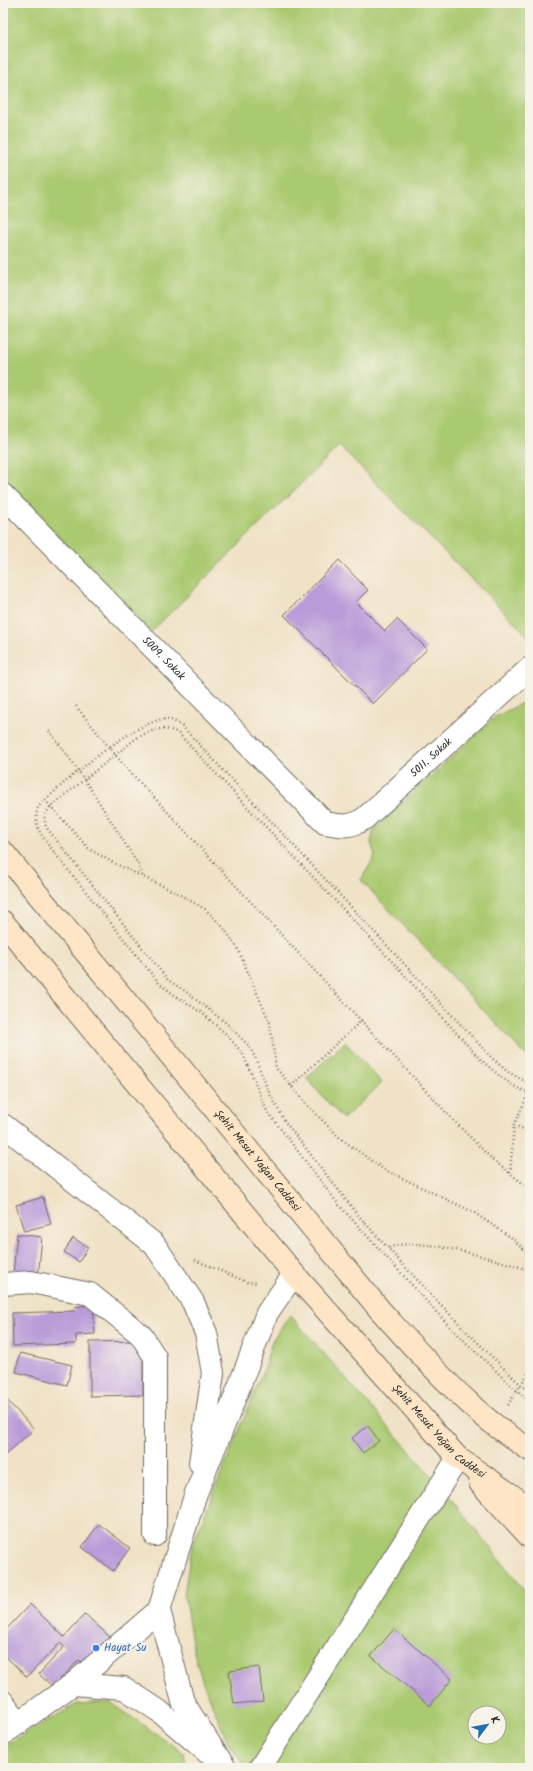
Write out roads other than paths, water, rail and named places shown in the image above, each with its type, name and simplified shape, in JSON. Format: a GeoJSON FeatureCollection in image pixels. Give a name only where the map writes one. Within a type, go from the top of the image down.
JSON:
{"type":"FeatureCollection","features":[{"type":"Feature","properties":{"kind":"main road","name":"Şehit Mesut Yağan Caddesi"},"geometry":{"type":"LineString","coordinates":[[3,852],[380,1310],[467,1402],[495,1425],[530,1450]]}},
{"type":"Feature","properties":{"kind":"main road","name":"Şehit Mesut Yağan Caddesi"},"geometry":{"type":"LineString","coordinates":[[3,922],[290,1281],[458,1458],[530,1508]]}},
{"type":"Feature","properties":{"kind":"main road"},"geometry":{"type":"LineString","coordinates":[[458,1458],[530,1538]]}},
{"type":"Feature","properties":{"kind":"street","name":"5009. Sokak"},"geometry":{"type":"LineString","coordinates":[[3,495],[325,823]]}},
{"type":"Feature","properties":{"kind":"street","name":"5011. Sokak"},"geometry":{"type":"LineString","coordinates":[[325,823],[346,826],[356,825],[366,818],[530,668]]}},
{"type":"Feature","properties":{"kind":"street"},"geometry":{"type":"LineString","coordinates":[[4,1127],[154,1244],[193,1302],[206,1332],[213,1373],[196,1494]]}},
{"type":"Feature","properties":{"kind":"street"},"geometry":{"type":"LineString","coordinates":[[3,1702],[11,1728],[73,1684],[159,1610],[196,1494],[267,1313],[290,1281]]}},
{"type":"Feature","properties":{"kind":"street"},"geometry":{"type":"LineString","coordinates":[[3,1284],[31,1282],[90,1294],[141,1335],[155,1357],[155,1535]]}},
{"type":"Feature","properties":{"kind":"street"},"geometry":{"type":"LineString","coordinates":[[260,1768],[458,1458]]}},
{"type":"Feature","properties":{"kind":"street"},"geometry":{"type":"LineString","coordinates":[[159,1610],[183,1702],[223,1768]]}},
{"type":"Feature","properties":{"kind":"street"},"geometry":{"type":"LineString","coordinates":[[73,1684],[124,1688],[159,1711],[223,1768]]}},
{"type":"Feature","properties":{"kind":"place","name":"Hayat Su"},"geometry":{"type":"Point","coordinates":[96,1648]}}]}
